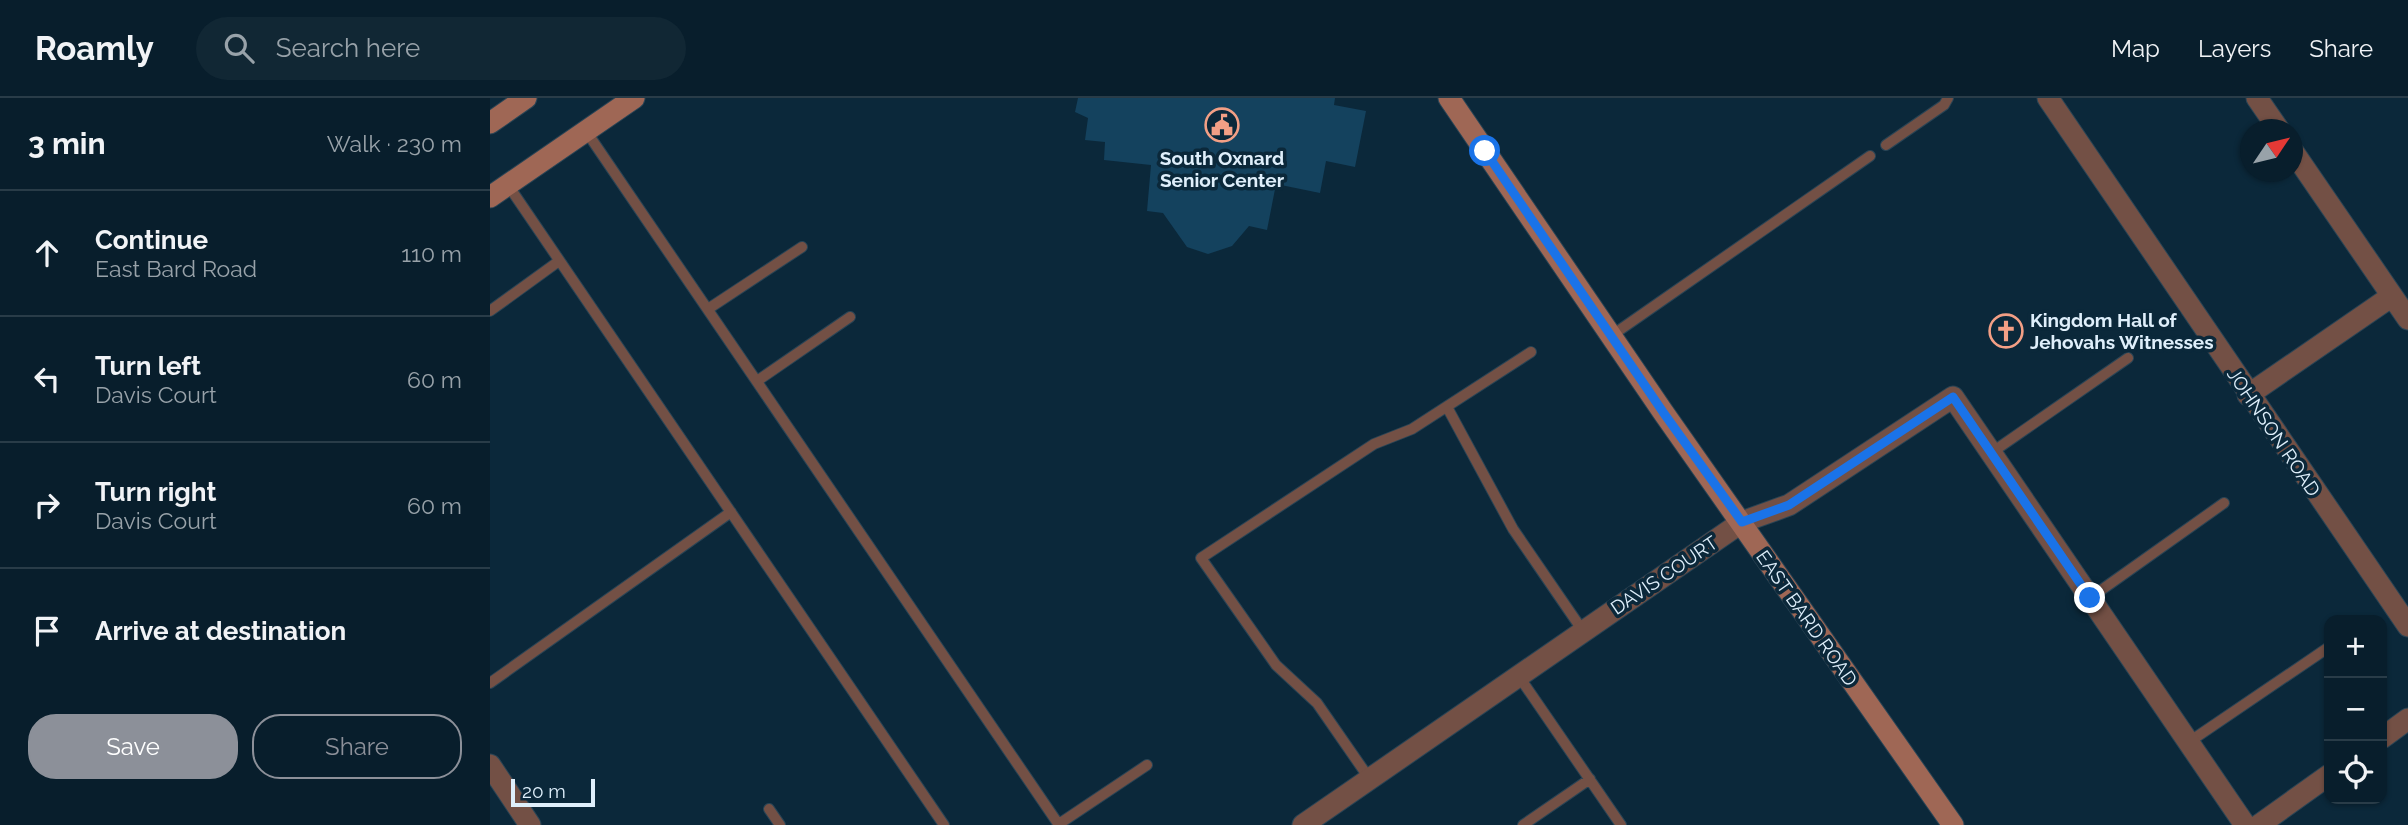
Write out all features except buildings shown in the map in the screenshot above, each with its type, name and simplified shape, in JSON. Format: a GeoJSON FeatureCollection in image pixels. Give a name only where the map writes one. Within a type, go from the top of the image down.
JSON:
{"type":"FeatureCollection","features":[{"type":"Feature","properties":{"kind":"main road"},"geometry":{"type":"LineString","coordinates":[[490,123],[526,98]]}},
{"type":"Feature","properties":{"kind":"main road"},"geometry":{"type":"LineString","coordinates":[[490,197],[634,98]]}},
{"type":"Feature","properties":{"kind":"main road","name":"EAST BARD ROAD"},"geometry":{"type":"LineString","coordinates":[[1450,98],[1611,336],[1953,825]]}},
{"type":"Feature","properties":{"kind":"street","name":"JOHNSON ROAD"},"geometry":{"type":"LineString","coordinates":[[2048,98],[2408,626]]}},
{"type":"Feature","properties":{"kind":"street"},"geometry":{"type":"LineString","coordinates":[[2257,98],[2271,119]]}},
{"type":"Feature","properties":{"kind":"street"},"geometry":{"type":"LineString","coordinates":[[2303,165],[2408,319]]}},
{"type":"Feature","properties":{"kind":"street"},"geometry":{"type":"LineString","coordinates":[[2248,395],[2392,296]]}},
{"type":"Feature","properties":{"kind":"street","name":"DAVIS COURT"},"geometry":{"type":"LineString","coordinates":[[1307,824],[1369,778],[1742,522],[1789,505],[1953,397],[2245,825]]}},
{"type":"Feature","properties":{"kind":"street"},"geometry":{"type":"LineString","coordinates":[[2387,734],[2408,719]]}},
{"type":"Feature","properties":{"kind":"street"},"geometry":{"type":"LineString","coordinates":[[490,765],[530,825]]}},
{"type":"Feature","properties":{"kind":"street"},"geometry":{"type":"LineString","coordinates":[[2259,825],[2324,779]]}},
{"type":"Feature","properties":{"kind":"lane"},"geometry":{"type":"LineString","coordinates":[[1886,145],[1944,105],[1948,98]]}},
{"type":"Feature","properties":{"kind":"lane"},"geometry":{"type":"LineString","coordinates":[[586,131],[1059,825],[1147,765]]}},
{"type":"Feature","properties":{"kind":"lane"},"geometry":{"type":"LineString","coordinates":[[1611,336],[1870,156]]}},
{"type":"Feature","properties":{"kind":"lane"},"geometry":{"type":"LineString","coordinates":[[508,185],[944,825]]}},
{"type":"Feature","properties":{"kind":"lane"},"geometry":{"type":"LineString","coordinates":[[708,309],[802,247]]}},
{"type":"Feature","properties":{"kind":"lane"},"geometry":{"type":"LineString","coordinates":[[490,311],[559,261]]}},
{"type":"Feature","properties":{"kind":"lane"},"geometry":{"type":"LineString","coordinates":[[757,381],[850,317]]}},
{"type":"Feature","properties":{"kind":"lane"},"geometry":{"type":"LineString","coordinates":[[1369,778],[1317,703],[1276,665],[1201,558],[1374,444],[1412,429],[1531,352]]}},
{"type":"Feature","properties":{"kind":"lane"},"geometry":{"type":"LineString","coordinates":[[1992,453],[2128,358]]}},
{"type":"Feature","properties":{"kind":"lane"},"geometry":{"type":"LineString","coordinates":[[1447,407],[1513,529],[1583,631]]}},
{"type":"Feature","properties":{"kind":"lane"},"geometry":{"type":"LineString","coordinates":[[2090,598],[2224,503]]}},
{"type":"Feature","properties":{"kind":"lane"},"geometry":{"type":"LineString","coordinates":[[490,683],[731,512]]}},
{"type":"Feature","properties":{"kind":"lane"},"geometry":{"type":"LineString","coordinates":[[2189,742],[2324,651]]}},
{"type":"Feature","properties":{"kind":"lane"},"geometry":{"type":"LineString","coordinates":[[1518,675],[1621,825]]}},
{"type":"Feature","properties":{"kind":"lane"},"geometry":{"type":"LineString","coordinates":[[1523,825],[1590,779]]}},
{"type":"Feature","properties":{"kind":"lane"},"geometry":{"type":"LineString","coordinates":[[769,809],[780,825]]}},
{"type":"Feature","properties":{"kind":"place","name":"South Oxnard Senior Center"},"geometry":{"type":"Point","coordinates":[1222,125]}},
{"type":"Feature","properties":{"kind":"place","name":"Kingdom Hall of Jehovahs Witnesses"},"geometry":{"type":"Point","coordinates":[2006,331]}},
{"type":"Feature","properties":{"kind":"route"},"geometry":{"type":"LineString","coordinates":[[1485,151],[1663,412],[1742,522],[1789,505],[1953,397],[2090,598]]}}]}
